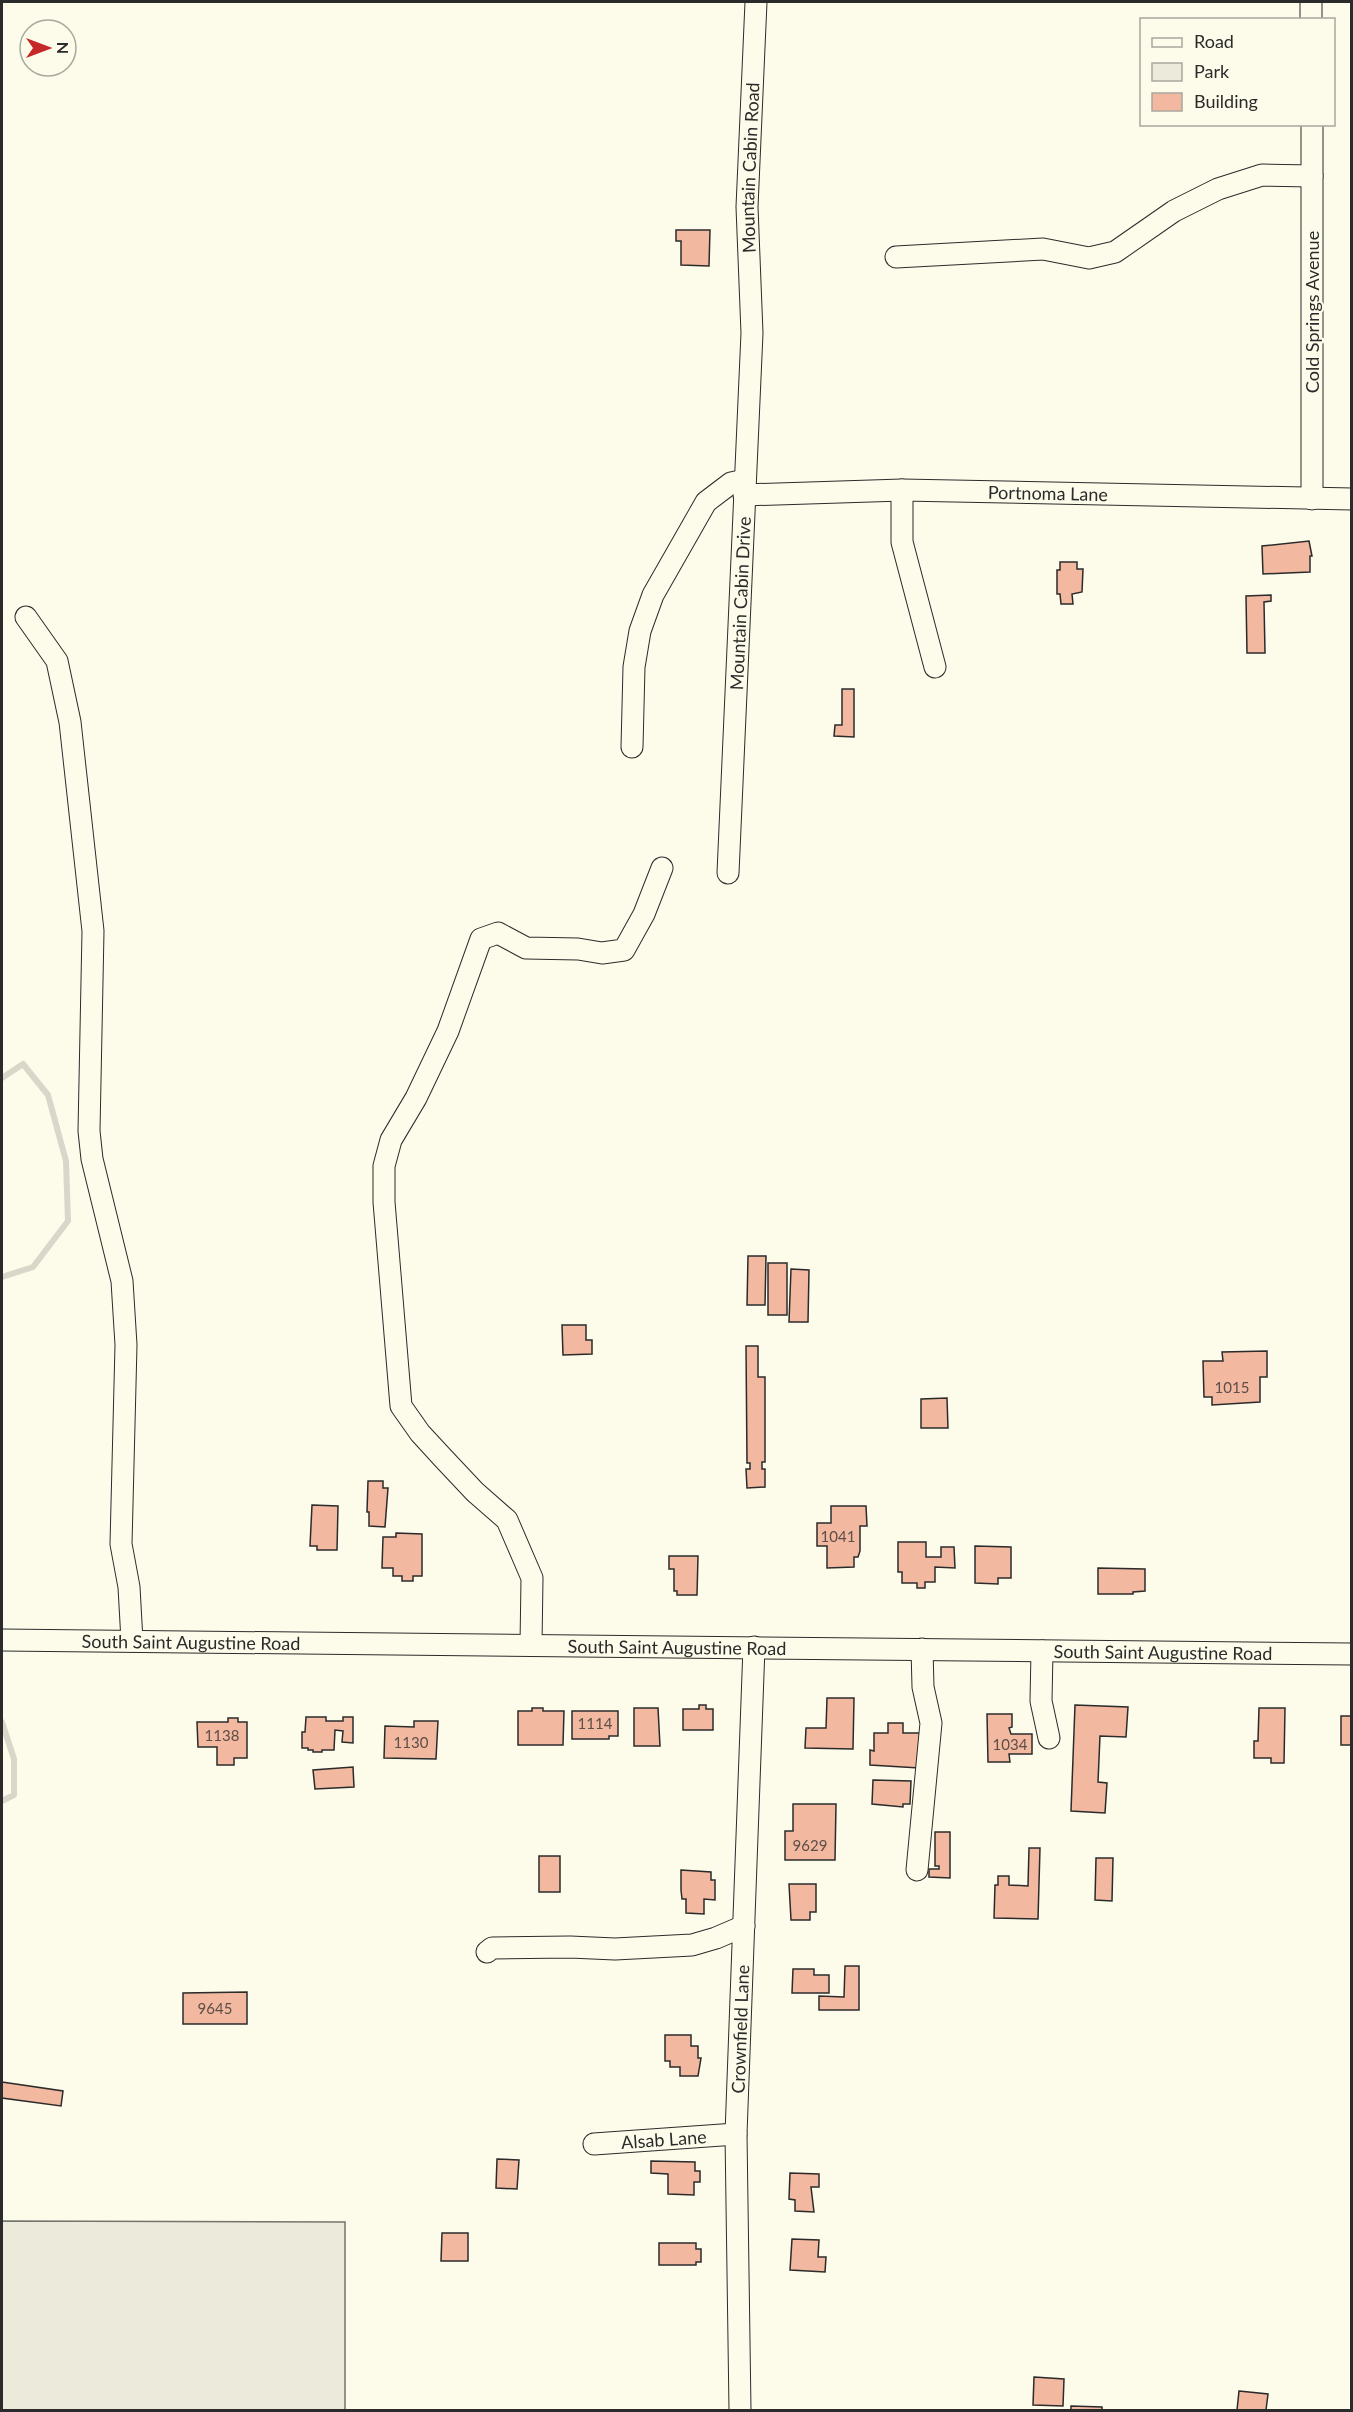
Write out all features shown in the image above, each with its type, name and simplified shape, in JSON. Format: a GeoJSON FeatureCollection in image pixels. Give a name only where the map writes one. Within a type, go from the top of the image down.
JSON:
{"type":"FeatureCollection","features":[{"type":"Feature","properties":{"kind":"street","name":"Mountain Cabin Road"},"geometry":{"type":"LineString","coordinates":[[752,333],[747,207],[756,2]]}},
{"type":"Feature","properties":{"kind":"street"},"geometry":{"type":"LineString","coordinates":[[1311,2],[1311,18]]}},
{"type":"Feature","properties":{"kind":"street","name":"Cold Springs Avenue"},"geometry":{"type":"LineString","coordinates":[[1312,126],[1312,499]]}},
{"type":"Feature","properties":{"kind":"street"},"geometry":{"type":"LineString","coordinates":[[896,257],[1043,249],[1089,258],[1115,252],[1174,211],[1218,189],[1262,175],[1312,176]]}},
{"type":"Feature","properties":{"kind":"street","name":"Mountain Cabin Drive"},"geometry":{"type":"LineString","coordinates":[[728,873],[752,333]]}},
{"type":"Feature","properties":{"kind":"street"},"geometry":{"type":"LineString","coordinates":[[632,747],[634,667],[640,631],[653,595],[706,502],[731,483],[744,487]]}},
{"type":"Feature","properties":{"kind":"street","name":"Portnoma Lane"},"geometry":{"type":"LineString","coordinates":[[744,487],[1352,499]]}},
{"type":"Feature","properties":{"kind":"street"},"geometry":{"type":"LineString","coordinates":[[902,490],[902,542],[935,667]]}},
{"type":"Feature","properties":{"kind":"street"},"geometry":{"type":"LineString","coordinates":[[26,617],[57,661],[68,712],[93,931],[89,1131],[92,1158],[122,1281],[126,1345],[121,1544],[129,1587],[132,1641]]}},
{"type":"Feature","properties":{"kind":"street"},"geometry":{"type":"LineString","coordinates":[[531,1645],[532,1578],[507,1520],[475,1492],[443,1458],[420,1433],[401,1406],[384,1202],[384,1166],[391,1140],[416,1098],[448,1031],[480,939],[498,933],[526,948],[578,949],[602,953],[624,950],[644,914],[662,868]]}},
{"type":"Feature","properties":{"kind":"street","name":"South Saint Augustine Road"},"geometry":{"type":"LineString","coordinates":[[2,1640],[1352,1654]]}},
{"type":"Feature","properties":{"kind":"street","name":"Crownfield Lane"},"geometry":{"type":"LineString","coordinates":[[740,2410],[736,2134],[754,1647]]}},
{"type":"Feature","properties":{"kind":"street"},"geometry":{"type":"LineString","coordinates":[[917,1870],[931,1723],[923,1687],[922,1649]]}},
{"type":"Feature","properties":{"kind":"street"},"geometry":{"type":"LineString","coordinates":[[1042,1651],[1041,1701],[1048,1737]]}},
{"type":"Feature","properties":{"kind":"street"},"geometry":{"type":"LineString","coordinates":[[487,1952],[492,1948],[615,1949],[692,1945],[717,1938],[744,1926]]}},
{"type":"Feature","properties":{"kind":"street","name":"Alsab Lane"},"geometry":{"type":"LineString","coordinates":[[594,2144],[736,2134]]}},
{"type":"Feature","properties":{"kind":"green space"},"geometry":{"type":"Polygon","coordinates":[[[2,2221],[345,2222],[345,2410],[2,2410],[2,2221]]]}},
{"type":"Feature","properties":{"kind":"building"},"geometry":{"type":"Polygon","coordinates":[[[676,230],[710,230],[709,266],[681,265],[681,241],[676,241],[676,230]]]}},
{"type":"Feature","properties":{"kind":"building"},"geometry":{"type":"Polygon","coordinates":[[[1309,541],[1312,556],[1310,556],[1310,572],[1263,574],[1262,546],[1309,541]]]}},
{"type":"Feature","properties":{"kind":"building"},"geometry":{"type":"Polygon","coordinates":[[[1060,562],[1077,562],[1077,569],[1083,569],[1082,592],[1072,594],[1073,604],[1061,604],[1060,594],[1057,594],[1057,570],[1060,570],[1060,562]]]}},
{"type":"Feature","properties":{"kind":"building"},"geometry":{"type":"Polygon","coordinates":[[[1271,595],[1271,601],[1264,602],[1265,653],[1247,653],[1246,596],[1271,595]]]}},
{"type":"Feature","properties":{"kind":"building"},"geometry":{"type":"Polygon","coordinates":[[[842,689],[854,689],[854,737],[834,736],[835,725],[842,725],[842,689]]]}},
{"type":"Feature","properties":{"kind":"building"},"geometry":{"type":"Polygon","coordinates":[[[748,1256],[766,1256],[765,1305],[747,1305],[748,1256]]]}},
{"type":"Feature","properties":{"kind":"building"},"geometry":{"type":"Polygon","coordinates":[[[768,1263],[787,1263],[787,1315],[768,1315],[768,1263]]]}},
{"type":"Feature","properties":{"kind":"building"},"geometry":{"type":"Polygon","coordinates":[[[791,1269],[809,1270],[808,1322],[789,1322],[791,1269]]]}},
{"type":"Feature","properties":{"kind":"building"},"geometry":{"type":"Polygon","coordinates":[[[562,1325],[586,1325],[586,1340],[592,1340],[592,1354],[563,1355],[562,1325]]]}},
{"type":"Feature","properties":{"kind":"building"},"geometry":{"type":"Polygon","coordinates":[[[746,1346],[758,1346],[758,1377],[765,1377],[765,1462],[762,1462],[762,1469],[765,1469],[765,1487],[747,1488],[746,1469],[750,1469],[750,1463],[747,1463],[746,1346]]]}},
{"type":"Feature","properties":{"kind":"building"},"geometry":{"type":"Polygon","coordinates":[[[1267,1351],[1267,1377],[1260,1377],[1260,1402],[1212,1405],[1212,1397],[1204,1397],[1203,1361],[1223,1361],[1222,1352],[1267,1351]]]}},
{"type":"Feature","properties":{"kind":"building"},"geometry":{"type":"Polygon","coordinates":[[[947,1398],[948,1428],[921,1428],[921,1399],[947,1398]]]}},
{"type":"Feature","properties":{"kind":"building"},"geometry":{"type":"Polygon","coordinates":[[[368,1481],[383,1481],[383,1488],[388,1488],[385,1527],[369,1526],[368,1481]]]}},
{"type":"Feature","properties":{"kind":"building"},"geometry":{"type":"Polygon","coordinates":[[[312,1505],[338,1506],[337,1550],[317,1550],[317,1546],[310,1546],[312,1505]]]}},
{"type":"Feature","properties":{"kind":"building"},"geometry":{"type":"Polygon","coordinates":[[[831,1506],[866,1506],[867,1526],[860,1526],[860,1551],[858,1557],[854,1557],[854,1567],[827,1568],[827,1546],[817,1546],[817,1523],[831,1523],[831,1506]]]}},
{"type":"Feature","properties":{"kind":"building"},"geometry":{"type":"Polygon","coordinates":[[[396,1533],[422,1534],[422,1576],[413,1576],[413,1581],[402,1581],[402,1576],[393,1576],[393,1568],[382,1568],[383,1537],[396,1537],[396,1533]]]}},
{"type":"Feature","properties":{"kind":"building"},"geometry":{"type":"Polygon","coordinates":[[[898,1542],[926,1542],[926,1557],[941,1557],[941,1547],[954,1547],[955,1568],[935,1567],[935,1582],[925,1582],[925,1588],[917,1588],[917,1583],[902,1583],[902,1572],[898,1572],[898,1542]]]}},
{"type":"Feature","properties":{"kind":"building"},"geometry":{"type":"Polygon","coordinates":[[[975,1546],[1011,1547],[1011,1578],[998,1578],[998,1584],[975,1583],[975,1546]]]}},
{"type":"Feature","properties":{"kind":"building"},"geometry":{"type":"Polygon","coordinates":[[[669,1556],[698,1556],[697,1595],[677,1595],[677,1591],[674,1591],[674,1569],[669,1569],[669,1556]]]}},
{"type":"Feature","properties":{"kind":"building"},"geometry":{"type":"Polygon","coordinates":[[[1098,1568],[1145,1569],[1145,1591],[1133,1592],[1133,1594],[1098,1594],[1098,1568]]]}},
{"type":"Feature","properties":{"kind":"building"},"geometry":{"type":"Polygon","coordinates":[[[827,1698],[854,1698],[853,1749],[805,1748],[806,1728],[826,1728],[827,1698]]]}},
{"type":"Feature","properties":{"kind":"building"},"geometry":{"type":"Polygon","coordinates":[[[699,1705],[706,1705],[706,1709],[713,1709],[713,1730],[683,1730],[683,1709],[699,1709],[699,1705]]]}},
{"type":"Feature","properties":{"kind":"building"},"geometry":{"type":"Polygon","coordinates":[[[1075,1705],[1128,1707],[1126,1737],[1100,1736],[1098,1782],[1107,1783],[1105,1813],[1071,1811],[1075,1705]]]}},
{"type":"Feature","properties":{"kind":"building"},"geometry":{"type":"Polygon","coordinates":[[[532,1708],[543,1708],[543,1711],[564,1711],[563,1745],[518,1745],[518,1711],[532,1711],[532,1708]]]}},
{"type":"Feature","properties":{"kind":"building"},"geometry":{"type":"Polygon","coordinates":[[[634,1708],[658,1708],[660,1746],[634,1746],[634,1708]]]}},
{"type":"Feature","properties":{"kind":"building"},"geometry":{"type":"Polygon","coordinates":[[[1259,1708],[1285,1708],[1284,1763],[1271,1763],[1271,1758],[1254,1758],[1254,1741],[1258,1741],[1259,1708]]]}},
{"type":"Feature","properties":{"kind":"building"},"geometry":{"type":"Polygon","coordinates":[[[572,1711],[618,1711],[618,1736],[609,1736],[609,1739],[572,1739],[572,1711]]]}},
{"type":"Feature","properties":{"kind":"building"},"geometry":{"type":"Polygon","coordinates":[[[987,1714],[1012,1714],[1012,1727],[1009,1728],[1011,1734],[1032,1734],[1032,1754],[1009,1754],[1010,1762],[988,1762],[987,1714]]]}},
{"type":"Feature","properties":{"kind":"building"},"geometry":{"type":"Polygon","coordinates":[[[1341,1716],[1352,1716],[1352,1745],[1341,1745],[1341,1716]]]}},
{"type":"Feature","properties":{"kind":"building"},"geometry":{"type":"Polygon","coordinates":[[[306,1717],[326,1717],[326,1721],[343,1721],[343,1717],[353,1717],[353,1743],[342,1742],[343,1731],[335,1730],[334,1750],[313,1752],[308,1748],[302,1748],[302,1732],[305,1732],[306,1717]]]}},
{"type":"Feature","properties":{"kind":"building"},"geometry":{"type":"Polygon","coordinates":[[[228,1718],[238,1718],[238,1722],[247,1722],[247,1758],[234,1758],[234,1765],[217,1765],[217,1747],[198,1747],[197,1722],[228,1722],[228,1718]]]}},
{"type":"Feature","properties":{"kind":"building"},"geometry":{"type":"Polygon","coordinates":[[[414,1721],[438,1721],[436,1759],[384,1758],[385,1726],[414,1727],[414,1721]]]}},
{"type":"Feature","properties":{"kind":"building"},"geometry":{"type":"Polygon","coordinates":[[[888,1723],[903,1723],[903,1733],[922,1733],[919,1768],[870,1765],[870,1750],[874,1751],[874,1733],[888,1733],[888,1723]]]}},
{"type":"Feature","properties":{"kind":"building"},"geometry":{"type":"Polygon","coordinates":[[[353,1767],[354,1787],[315,1789],[313,1770],[353,1767]]]}},
{"type":"Feature","properties":{"kind":"building"},"geometry":{"type":"Polygon","coordinates":[[[873,1780],[911,1781],[910,1804],[903,1804],[903,1807],[872,1804],[873,1780]]]}},
{"type":"Feature","properties":{"kind":"building"},"geometry":{"type":"Polygon","coordinates":[[[793,1804],[836,1804],[835,1860],[785,1860],[785,1831],[793,1831],[793,1804]]]}},
{"type":"Feature","properties":{"kind":"building"},"geometry":{"type":"Polygon","coordinates":[[[935,1832],[950,1832],[950,1878],[929,1877],[929,1869],[939,1869],[939,1866],[935,1866],[935,1832]]]}},
{"type":"Feature","properties":{"kind":"building"},"geometry":{"type":"Polygon","coordinates":[[[1029,1848],[1040,1848],[1038,1919],[994,1918],[995,1885],[998,1885],[998,1876],[1009,1876],[1009,1885],[1028,1886],[1029,1848]]]}},
{"type":"Feature","properties":{"kind":"building"},"geometry":{"type":"Polygon","coordinates":[[[539,1856],[560,1856],[560,1892],[539,1892],[539,1856]]]}},
{"type":"Feature","properties":{"kind":"building"},"geometry":{"type":"Polygon","coordinates":[[[1096,1858],[1113,1858],[1112,1901],[1095,1900],[1096,1858]]]}},
{"type":"Feature","properties":{"kind":"building"},"geometry":{"type":"Polygon","coordinates":[[[681,1870],[711,1872],[711,1880],[715,1880],[715,1900],[704,1899],[704,1914],[686,1913],[686,1899],[682,1899],[681,1870]]]}},
{"type":"Feature","properties":{"kind":"building"},"geometry":{"type":"Polygon","coordinates":[[[789,1884],[816,1884],[816,1912],[810,1912],[810,1920],[791,1920],[789,1884]]]}},
{"type":"Feature","properties":{"kind":"building"},"geometry":{"type":"Polygon","coordinates":[[[845,1966],[859,1966],[859,2010],[819,2010],[819,1996],[844,1997],[845,1966]]]}},
{"type":"Feature","properties":{"kind":"building"},"geometry":{"type":"Polygon","coordinates":[[[793,1969],[814,1969],[814,1975],[829,1975],[829,1993],[792,1993],[793,1969]]]}},
{"type":"Feature","properties":{"kind":"building"},"geometry":{"type":"Polygon","coordinates":[[[247,1992],[247,2024],[183,2024],[183,1993],[247,1992]]]}},
{"type":"Feature","properties":{"kind":"building"},"geometry":{"type":"Polygon","coordinates":[[[665,2035],[691,2035],[691,2046],[698,2046],[698,2058],[701,2058],[698,2076],[680,2076],[680,2067],[670,2067],[670,2061],[665,2061],[665,2035]]]}},
{"type":"Feature","properties":{"kind":"building"},"geometry":{"type":"Polygon","coordinates":[[[2,2082],[63,2091],[61,2106],[2,2098],[2,2082]]]}},
{"type":"Feature","properties":{"kind":"building"},"geometry":{"type":"Polygon","coordinates":[[[497,2159],[519,2160],[517,2189],[496,2188],[497,2159]]]}},
{"type":"Feature","properties":{"kind":"building"},"geometry":{"type":"Polygon","coordinates":[[[651,2161],[695,2162],[695,2171],[700,2171],[700,2182],[694,2182],[694,2195],[668,2194],[668,2174],[651,2173],[651,2161]]]}},
{"type":"Feature","properties":{"kind":"building"},"geometry":{"type":"Polygon","coordinates":[[[790,2173],[819,2174],[819,2187],[811,2187],[814,2212],[795,2211],[795,2200],[789,2199],[790,2173]]]}},
{"type":"Feature","properties":{"kind":"building"},"geometry":{"type":"Polygon","coordinates":[[[442,2233],[468,2233],[468,2261],[441,2261],[442,2233]]]}},
{"type":"Feature","properties":{"kind":"building"},"geometry":{"type":"Polygon","coordinates":[[[792,2239],[819,2240],[818,2257],[826,2257],[825,2272],[790,2270],[792,2239]]]}},
{"type":"Feature","properties":{"kind":"building"},"geometry":{"type":"Polygon","coordinates":[[[659,2243],[696,2243],[696,2249],[701,2249],[701,2262],[696,2262],[696,2265],[659,2265],[659,2243]]]}},
{"type":"Feature","properties":{"kind":"building"},"geometry":{"type":"Polygon","coordinates":[[[1034,2377],[1064,2379],[1063,2406],[1033,2405],[1034,2377]]]}},
{"type":"Feature","properties":{"kind":"building"},"geometry":{"type":"Polygon","coordinates":[[[1239,2391],[1268,2394],[1266,2410],[1237,2410],[1239,2391]]]}},
{"type":"Feature","properties":{"kind":"building"},"geometry":{"type":"Polygon","coordinates":[[[1071,2406],[1102,2407],[1102,2410],[1071,2410],[1071,2406]]]}},
{"type":"Feature","properties":{"kind":"waterway"},"geometry":{"type":"LineString","coordinates":[[2,1078],[23,1064],[48,1095],[66,1161],[68,1221],[33,1267],[2,1277]]}},
{"type":"Feature","properties":{"kind":"waterway"},"geometry":{"type":"LineString","coordinates":[[2,1722],[14,1759],[14,1795],[2,1801]]}}]}
